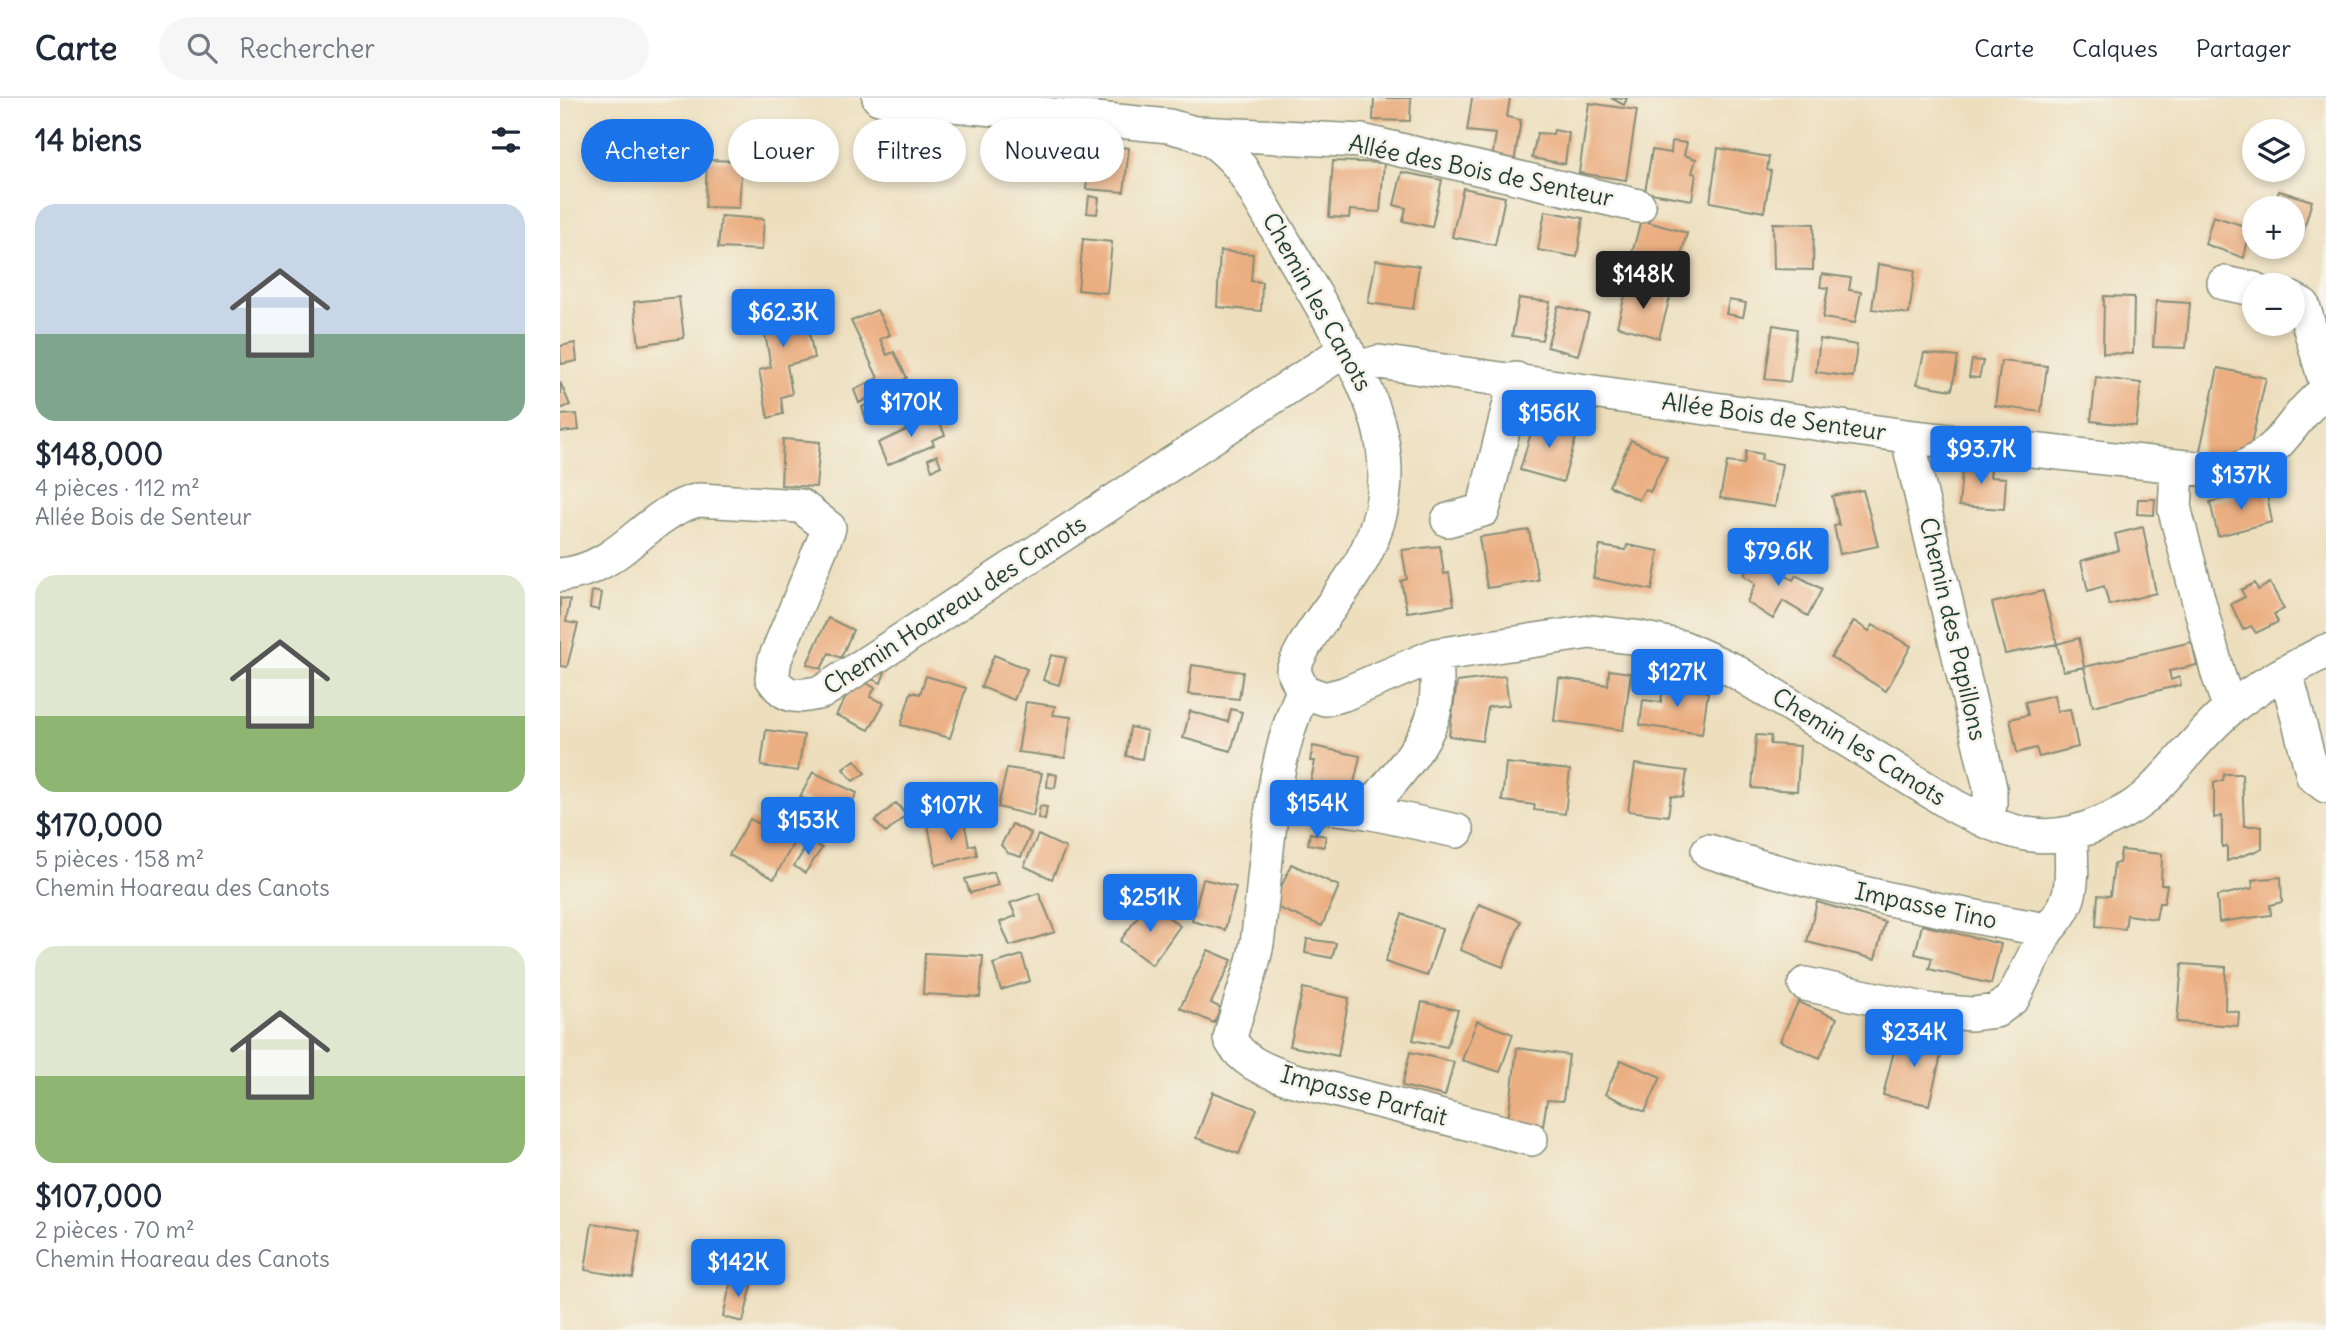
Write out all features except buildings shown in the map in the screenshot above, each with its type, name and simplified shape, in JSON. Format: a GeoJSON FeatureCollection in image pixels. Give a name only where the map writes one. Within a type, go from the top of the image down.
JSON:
{"type":"FeatureCollection","features":[{"type":"Feature","properties":{"kind":"street","name":"Chemin les Canots"},"geometry":{"type":"LineString","coordinates":[[879,98],[1169,126],[1196,132],[1222,146],[1241,168],[1352,359],[1381,431],[1387,464],[1385,501],[1368,548],[1345,589],[1300,652],[1293,670],[1303,691],[1325,699],[1344,694],[1436,655],[1590,632],[1641,638],[1682,648],[1733,670],[1956,807],[1985,821],[2035,835],[2071,836],[2128,811],[2146,797],[2230,709],[2286,672],[2326,651]]}},
{"type":"Feature","properties":{"kind":"street","name":"Allée des Bois de Senteur"},"geometry":{"type":"LineString","coordinates":[[1196,132],[1362,141],[1639,206]]}},
{"type":"Feature","properties":{"kind":"street"},"geometry":{"type":"LineString","coordinates":[[2305,315],[2326,387]]}},
{"type":"Feature","properties":{"kind":"street","name":"Allée Bois de Senteur"},"geometry":{"type":"LineString","coordinates":[[1352,359],[1516,379],[1913,437],[2232,472],[2258,462],[2273,450],[2326,387]]}},
{"type":"Feature","properties":{"kind":"street","name":"Chemin Hoareau des Canots"},"geometry":{"type":"LineString","coordinates":[[560,575],[580,573],[618,554],[685,503],[699,500],[801,506],[829,528],[775,659],[772,678],[780,691],[796,698],[822,692],[1352,359]]}},
{"type":"Feature","properties":{"kind":"street"},"geometry":{"type":"LineString","coordinates":[[1448,520],[1483,510],[1516,379]]}},
{"type":"Feature","properties":{"kind":"street","name":"Chemin des Papillons"},"geometry":{"type":"LineString","coordinates":[[1913,437],[1911,452],[1990,788],[1990,805],[1985,821]]}},
{"type":"Feature","properties":{"kind":"street"},"geometry":{"type":"LineString","coordinates":[[2177,468],[2175,511],[2218,674],[2230,709]]}},
{"type":"Feature","properties":{"kind":"street"},"geometry":{"type":"LineString","coordinates":[[1367,812],[1422,739],[1432,720],[1437,695],[1436,655]]}},
{"type":"Feature","properties":{"kind":"street"},"geometry":{"type":"LineString","coordinates":[[2286,672],[2313,776],[2326,786]]}},
{"type":"Feature","properties":{"kind":"street","name":"Impasse Parfait"},"geometry":{"type":"LineString","coordinates":[[1303,691],[1290,720],[1274,800],[1258,940],[1230,1039],[1236,1051],[1254,1065],[1290,1079],[1531,1139]]}},
{"type":"Feature","properties":{"kind":"street"},"geometry":{"type":"LineString","coordinates":[[1274,800],[1367,812],[1457,831]]}},
{"type":"Feature","properties":{"kind":"street"},"geometry":{"type":"LineString","coordinates":[[1805,984],[1933,1011],[1972,1014],[1996,1011],[2013,998],[2047,930],[2066,909],[2072,894],[2071,836]]}},
{"type":"Feature","properties":{"kind":"street","name":"Impasse Tino"},"geometry":{"type":"LineString","coordinates":[[1708,851],[1789,877],[1937,910],[2047,930]]}}]}
